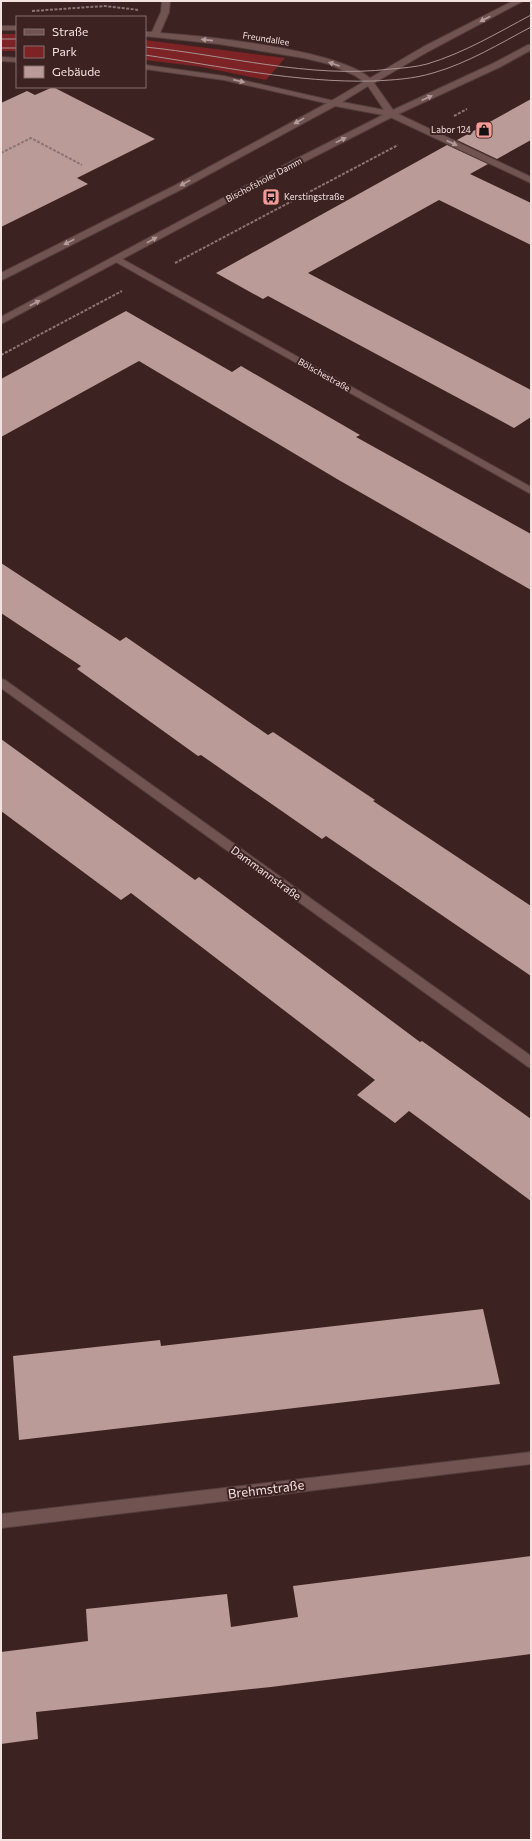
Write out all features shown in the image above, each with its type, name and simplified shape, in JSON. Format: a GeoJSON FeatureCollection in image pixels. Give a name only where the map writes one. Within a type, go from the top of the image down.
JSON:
{"type":"FeatureCollection","features":[{"type":"Feature","properties":{"kind":"street"},"geometry":{"type":"LineString","coordinates":[[155,34],[165,12],[166,1]]}},
{"type":"Feature","properties":{"kind":"street"},"geometry":{"type":"LineString","coordinates":[[1,277],[177,188],[334,103],[369,81],[426,49],[519,1]]}},
{"type":"Feature","properties":{"kind":"street"},"geometry":{"type":"LineString","coordinates":[[1,28],[16,28]]}},
{"type":"Feature","properties":{"kind":"street","name":"Freundallee"},"geometry":{"type":"LineString","coordinates":[[146,34],[228,43],[302,55],[338,65],[369,81]]}},
{"type":"Feature","properties":{"kind":"street","name":"Bischofsholer Damm"},"geometry":{"type":"LineString","coordinates":[[1,321],[251,186],[391,114],[479,74],[531,47]]}},
{"type":"Feature","properties":{"kind":"street"},"geometry":{"type":"LineString","coordinates":[[1,59],[16,60]]}},
{"type":"Feature","properties":{"kind":"street"},"geometry":{"type":"LineString","coordinates":[[146,67],[224,78],[334,103],[391,114],[531,180]]}},
{"type":"Feature","properties":{"kind":"street"},"geometry":{"type":"LineString","coordinates":[[369,81],[391,114]]}},
{"type":"Feature","properties":{"kind":"street","name":"Bölschestraße"},"geometry":{"type":"LineString","coordinates":[[118,259],[531,491]]}},
{"type":"Feature","properties":{"kind":"street","name":"Dammannstraße"},"geometry":{"type":"LineString","coordinates":[[1,683],[531,1063]]}},
{"type":"Feature","properties":{"kind":"street","name":"Brehmstraße"},"geometry":{"type":"LineString","coordinates":[[1,1521],[531,1458]]}},
{"type":"Feature","properties":{"kind":"path"},"geometry":{"type":"LineString","coordinates":[[30,11],[105,6],[165,12]]}},
{"type":"Feature","properties":{"kind":"path"},"geometry":{"type":"LineString","coordinates":[[170,265],[346,171],[427,131]]}},
{"type":"Feature","properties":{"kind":"path"},"geometry":{"type":"LineString","coordinates":[[1,153],[31,138],[82,165]]}},
{"type":"Feature","properties":{"kind":"path"},"geometry":{"type":"LineString","coordinates":[[1,355],[127,288]]}},
{"type":"Feature","properties":{"kind":"green space"},"geometry":{"type":"Polygon","coordinates":[[[1,34],[16,34],[16,51],[1,51],[1,34]]]}},
{"type":"Feature","properties":{"kind":"green space"},"geometry":{"type":"Polygon","coordinates":[[[146,40],[285,58],[266,80],[202,67],[146,60],[146,40]]]}},
{"type":"Feature","properties":{"kind":"building"},"geometry":{"type":"Polygon","coordinates":[[[51,88],[55,88],[155,139],[77,178],[88,184],[1,227],[1,103],[27,91],[35,95],[51,88]]]}},
{"type":"Feature","properties":{"kind":"building"},"geometry":{"type":"Polygon","coordinates":[[[531,99],[531,140],[497,159],[457,140],[531,99]]]}},
{"type":"Feature","properties":{"kind":"building"},"geometry":{"type":"Polygon","coordinates":[[[447,145],[488,164],[470,174],[531,203],[531,245],[439,200],[308,273],[531,390],[531,417],[514,428],[268,296],[263,299],[216,273],[447,145]]]}},
{"type":"Feature","properties":{"kind":"building"},"geometry":{"type":"Polygon","coordinates":[[[126,311],[232,372],[241,366],[360,435],[356,437],[531,534],[531,590],[337,479],[139,361],[1,437],[1,379],[126,311]]]}},
{"type":"Feature","properties":{"kind":"building"},"geometry":{"type":"Polygon","coordinates":[[[1,563],[120,641],[126,637],[268,735],[273,732],[375,800],[373,801],[531,906],[531,976],[326,836],[322,839],[201,755],[198,756],[77,669],[81,666],[1,613],[1,563]]]}},
{"type":"Feature","properties":{"kind":"building"},"geometry":{"type":"Polygon","coordinates":[[[1,739],[195,880],[199,877],[420,1042],[422,1041],[531,1119],[531,1201],[409,1111],[395,1123],[357,1095],[375,1080],[131,893],[121,900],[1,811],[1,739]]]}},
{"type":"Feature","properties":{"kind":"building"},"geometry":{"type":"Polygon","coordinates":[[[483,1309],[500,1384],[19,1440],[13,1356],[160,1340],[161,1346],[483,1309]]]}},
{"type":"Feature","properties":{"kind":"building"},"geometry":{"type":"Polygon","coordinates":[[[531,1556],[531,1654],[271,1687],[36,1712],[38,1739],[1,1744],[1,1652],[88,1641],[86,1609],[227,1594],[231,1627],[298,1617],[293,1586],[531,1556]]]}},
{"type":"Feature","properties":{"kind":"tram line"},"geometry":{"type":"LineString","coordinates":[[146,47],[299,69],[330,71],[391,69],[427,64],[454,54],[531,15]]}},
{"type":"Feature","properties":{"kind":"tram line"},"geometry":{"type":"LineString","coordinates":[[146,55],[287,77],[344,81],[403,79],[433,73],[459,64],[531,27]]}},
{"type":"Feature","properties":{"kind":"tram line"},"geometry":{"type":"LineString","coordinates":[[1,39],[16,39]]}},
{"type":"Feature","properties":{"kind":"tram line"},"geometry":{"type":"LineString","coordinates":[[1,48],[16,48]]}},
{"type":"Feature","properties":{"kind":"place","name":"Labor 124"},"geometry":{"type":"Point","coordinates":[484,130]}},
{"type":"Feature","properties":{"kind":"place","name":"Kerstingstraße"},"geometry":{"type":"Point","coordinates":[271,197]}}]}
